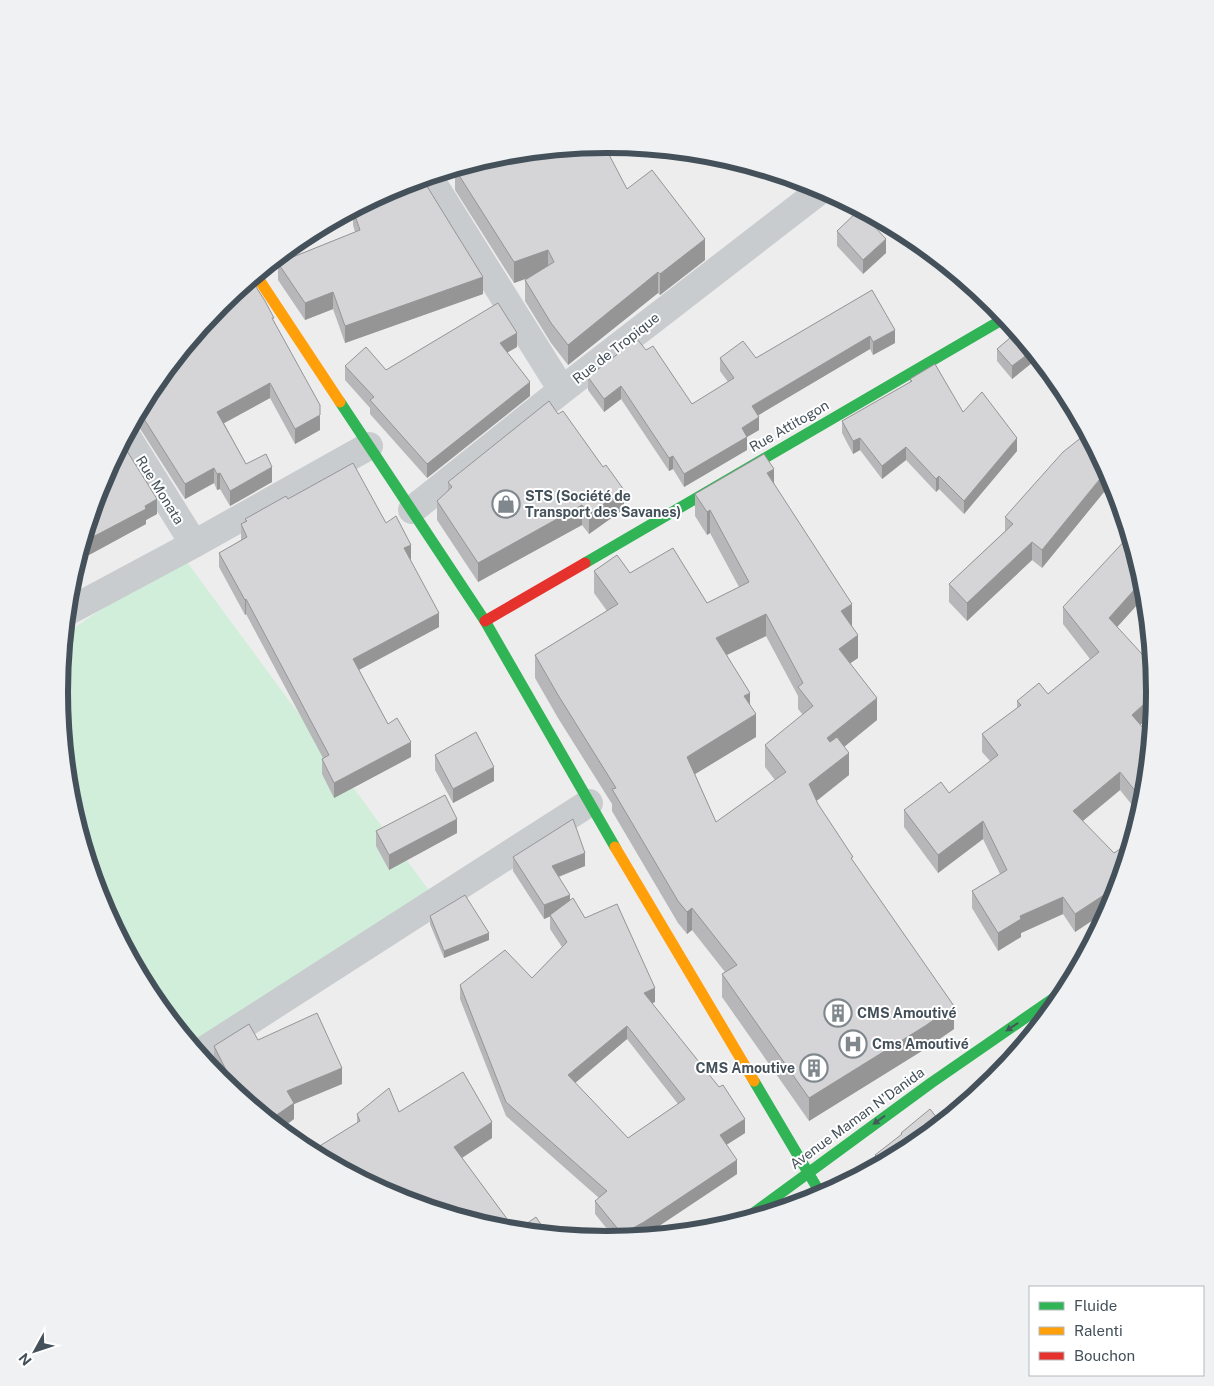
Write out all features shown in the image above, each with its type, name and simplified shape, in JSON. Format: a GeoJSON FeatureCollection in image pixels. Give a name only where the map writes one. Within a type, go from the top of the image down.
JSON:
{"type":"FeatureCollection","features":[{"type":"Feature","properties":{"kind":"main road"},"geometry":{"type":"LineString","coordinates":[[260,280],[485,621],[589,803],[818,1189]]}},
{"type":"Feature","properties":{"kind":"main road","name":"Rue Attitogon"},"geometry":{"type":"LineString","coordinates":[[485,621],[998,322]]}},
{"type":"Feature","properties":{"kind":"main road","name":"Avenue Maman N'Danida"},"geometry":{"type":"LineString","coordinates":[[755,1211],[931,1083],[1049,1002]]}},
{"type":"Feature","properties":{"kind":"street"},"geometry":{"type":"LineString","coordinates":[[432,183],[562,390]]}},
{"type":"Feature","properties":{"kind":"street","name":"Rue de Tropique"},"geometry":{"type":"LineString","coordinates":[[412,510],[562,390],[814,195]]}},
{"type":"Feature","properties":{"kind":"street","name":"Rue Monata"},"geometry":{"type":"LineString","coordinates":[[130,442],[194,544]]}},
{"type":"Feature","properties":{"kind":"street"},"geometry":{"type":"LineString","coordinates":[[75,608],[194,544],[369,446]]}},
{"type":"Feature","properties":{"kind":"street"},"geometry":{"type":"LineString","coordinates":[[203,1051],[589,803]]}},
{"type":"Feature","properties":{"kind":"green space"},"geometry":{"type":"Polygon","coordinates":[[[181,554],[439,904],[204,1052],[158,993],[140,963],[123,932],[96,866],[86,833],[72,763],[68,699],[71,630],[181,554]]]}},
{"type":"Feature","properties":{"kind":"building"},"geometry":{"type":"Polygon","coordinates":[[[608,153],[627,189],[652,170],[705,239],[660,274],[658,272],[568,345],[551,323],[525,280],[554,262],[548,250],[514,262],[459,175],[537,158],[608,153]]]}},
{"type":"Feature","properties":{"kind":"building"},"geometry":{"type":"Polygon","coordinates":[[[426,185],[483,277],[345,326],[333,292],[305,303],[279,265],[286,260],[360,230],[355,216],[426,185]]]}},
{"type":"Feature","properties":{"kind":"building"},"geometry":{"type":"Polygon","coordinates":[[[855,214],[871,223],[886,239],[863,260],[837,231],[855,214]]]}},
{"type":"Feature","properties":{"kind":"building"},"geometry":{"type":"Polygon","coordinates":[[[254,284],[320,405],[320,415],[295,429],[270,383],[217,412],[246,464],[266,454],[272,467],[230,491],[220,473],[217,474],[214,468],[185,484],[143,418],[158,393],[201,337],[254,284]]]}},
{"type":"Feature","properties":{"kind":"building"},"geometry":{"type":"Polygon","coordinates":[[[872,290],[895,330],[873,342],[870,336],[752,406],[759,417],[742,428],[747,437],[684,474],[673,456],[669,458],[621,386],[604,399],[588,377],[637,339],[646,350],[653,346],[692,404],[734,378],[720,358],[743,341],[756,358],[872,290]]]}},
{"type":"Feature","properties":{"kind":"building"},"geometry":{"type":"Polygon","coordinates":[[[498,303],[517,333],[500,343],[530,382],[427,464],[370,400],[374,397],[345,366],[366,347],[386,370],[498,303]]]}},
{"type":"Feature","properties":{"kind":"building"},"geometry":{"type":"Polygon","coordinates":[[[1012,336],[1027,355],[1012,366],[997,349],[1012,336]]]}},
{"type":"Feature","properties":{"kind":"building"},"geometry":{"type":"Polygon","coordinates":[[[935,364],[963,412],[982,392],[1017,438],[964,501],[939,476],[936,479],[906,447],[882,466],[860,438],[853,441],[842,421],[912,381],[910,379],[935,364]]]}},
{"type":"Feature","properties":{"kind":"building"},"geometry":{"type":"Polygon","coordinates":[[[549,401],[558,414],[563,411],[603,467],[606,465],[624,490],[589,514],[582,505],[478,563],[437,501],[452,487],[448,482],[549,401]]]}},
{"type":"Feature","properties":{"kind":"building"},"geometry":{"type":"Polygon","coordinates":[[[1082,437],[1101,478],[1042,550],[1032,542],[967,603],[949,584],[1013,524],[1005,517],[1063,452],[1082,437]]]}},
{"type":"Feature","properties":{"kind":"building"},"geometry":{"type":"Polygon","coordinates":[[[126,449],[157,499],[145,506],[146,509],[90,538],[109,487],[126,449]]]}},
{"type":"Feature","properties":{"kind":"building"},"geometry":{"type":"Polygon","coordinates":[[[764,454],[774,469],[767,473],[852,604],[841,611],[858,635],[839,649],[877,698],[827,738],[830,742],[837,737],[849,753],[809,784],[818,804],[853,857],[851,858],[954,1006],[809,1098],[722,974],[737,965],[692,908],[687,912],[678,901],[612,789],[616,788],[535,655],[618,604],[594,571],[617,555],[630,573],[673,548],[707,603],[749,582],[710,510],[707,512],[695,494],[764,454]],[[766,614],[716,638],[750,693],[744,696],[756,714],[687,757],[716,822],[786,772],[765,745],[813,706],[798,687],[803,683],[766,614]]]}},
{"type":"Feature","properties":{"kind":"building"},"geometry":{"type":"Polygon","coordinates":[[[353,463],[386,523],[396,516],[411,545],[404,548],[439,613],[353,659],[388,724],[397,718],[411,742],[334,783],[322,759],[329,755],[246,599],[219,553],[247,537],[241,524],[247,521],[245,519],[286,496],[288,499],[353,463]]]}},
{"type":"Feature","properties":{"kind":"building"},"geometry":{"type":"Polygon","coordinates":[[[1124,541],[1136,588],[1109,618],[1145,657],[1146,702],[1132,715],[1145,730],[1137,793],[1120,772],[1073,811],[1114,853],[1124,846],[1108,893],[1075,914],[1063,897],[1020,916],[1021,919],[998,933],[972,891],[1007,870],[983,821],[938,855],[904,810],[941,782],[949,793],[998,755],[982,734],[1021,705],[1017,701],[1039,683],[1048,694],[1099,652],[1063,607],[1124,541]]]}},
{"type":"Feature","properties":{"kind":"building"},"geometry":{"type":"Polygon","coordinates":[[[476,732],[494,767],[453,789],[435,755],[476,732]]]}},
{"type":"Feature","properties":{"kind":"building"},"geometry":{"type":"Polygon","coordinates":[[[445,795],[457,819],[389,855],[376,831],[445,795]]]}},
{"type":"Feature","properties":{"kind":"building"},"geometry":{"type":"Polygon","coordinates":[[[573,819],[585,853],[552,866],[570,895],[544,905],[513,857],[573,819]]]}},
{"type":"Feature","properties":{"kind":"building"},"geometry":{"type":"Polygon","coordinates":[[[465,895],[489,933],[444,951],[430,916],[465,895]]]}},
{"type":"Feature","properties":{"kind":"building"},"geometry":{"type":"Polygon","coordinates":[[[573,898],[585,918],[617,904],[655,988],[644,993],[719,1087],[723,1085],[745,1119],[720,1135],[737,1160],[627,1231],[620,1232],[595,1201],[607,1191],[506,1102],[460,985],[505,950],[532,978],[567,942],[550,915],[573,898]],[[627,1026],[568,1075],[628,1138],[685,1099],[627,1026]]]}},
{"type":"Feature","properties":{"kind":"building"},"geometry":{"type":"Polygon","coordinates":[[[317,1013],[342,1068],[287,1091],[294,1103],[274,1117],[251,1099],[230,1078],[214,1046],[249,1024],[258,1040],[317,1013]]]}},
{"type":"Feature","properties":{"kind":"building"},"geometry":{"type":"Polygon","coordinates":[[[463,1072],[492,1122],[454,1147],[510,1223],[467,1214],[434,1204],[368,1177],[316,1147],[360,1121],[357,1114],[389,1088],[399,1112],[463,1072]]]}},
{"type":"Feature","properties":{"kind":"building"},"geometry":{"type":"Polygon","coordinates":[[[973,1089],[963,1099],[907,1142],[879,1159],[875,1155],[930,1109],[937,1118],[973,1089]]]}},
{"type":"Feature","properties":{"kind":"building"},"geometry":{"type":"Polygon","coordinates":[[[536,1217],[544,1229],[524,1226],[536,1217]]]}},
{"type":"Feature","properties":{"kind":"traffic: fast"},"geometry":{"type":"LineString","coordinates":[[585,563],[998,322]]}},
{"type":"Feature","properties":{"kind":"traffic: fast"},"geometry":{"type":"LineString","coordinates":[[340,402],[485,621],[615,847]]}},
{"type":"Feature","properties":{"kind":"traffic: fast"},"geometry":{"type":"LineString","coordinates":[[756,1211],[931,1083],[1050,1000]]}},
{"type":"Feature","properties":{"kind":"traffic: fast"},"geometry":{"type":"LineString","coordinates":[[754,1081],[818,1189]]}},
{"type":"Feature","properties":{"kind":"traffic: slow"},"geometry":{"type":"LineString","coordinates":[[260,280],[340,402]]}},
{"type":"Feature","properties":{"kind":"traffic: slow"},"geometry":{"type":"LineString","coordinates":[[615,847],[754,1081]]}},
{"type":"Feature","properties":{"kind":"traffic: jam"},"geometry":{"type":"LineString","coordinates":[[485,621],[585,563]]}},
{"type":"Feature","properties":{"kind":"place","name":"STS (Société de Transport des Savanes)"},"geometry":{"type":"Point","coordinates":[506,504]}},
{"type":"Feature","properties":{"kind":"place","name":"CMS Amoutivé"},"geometry":{"type":"Point","coordinates":[838,1013]}},
{"type":"Feature","properties":{"kind":"place","name":"Cms Amoutivé"},"geometry":{"type":"Point","coordinates":[853,1044]}},
{"type":"Feature","properties":{"kind":"place","name":"CMS Amoutive"},"geometry":{"type":"Point","coordinates":[814,1068]}}]}
